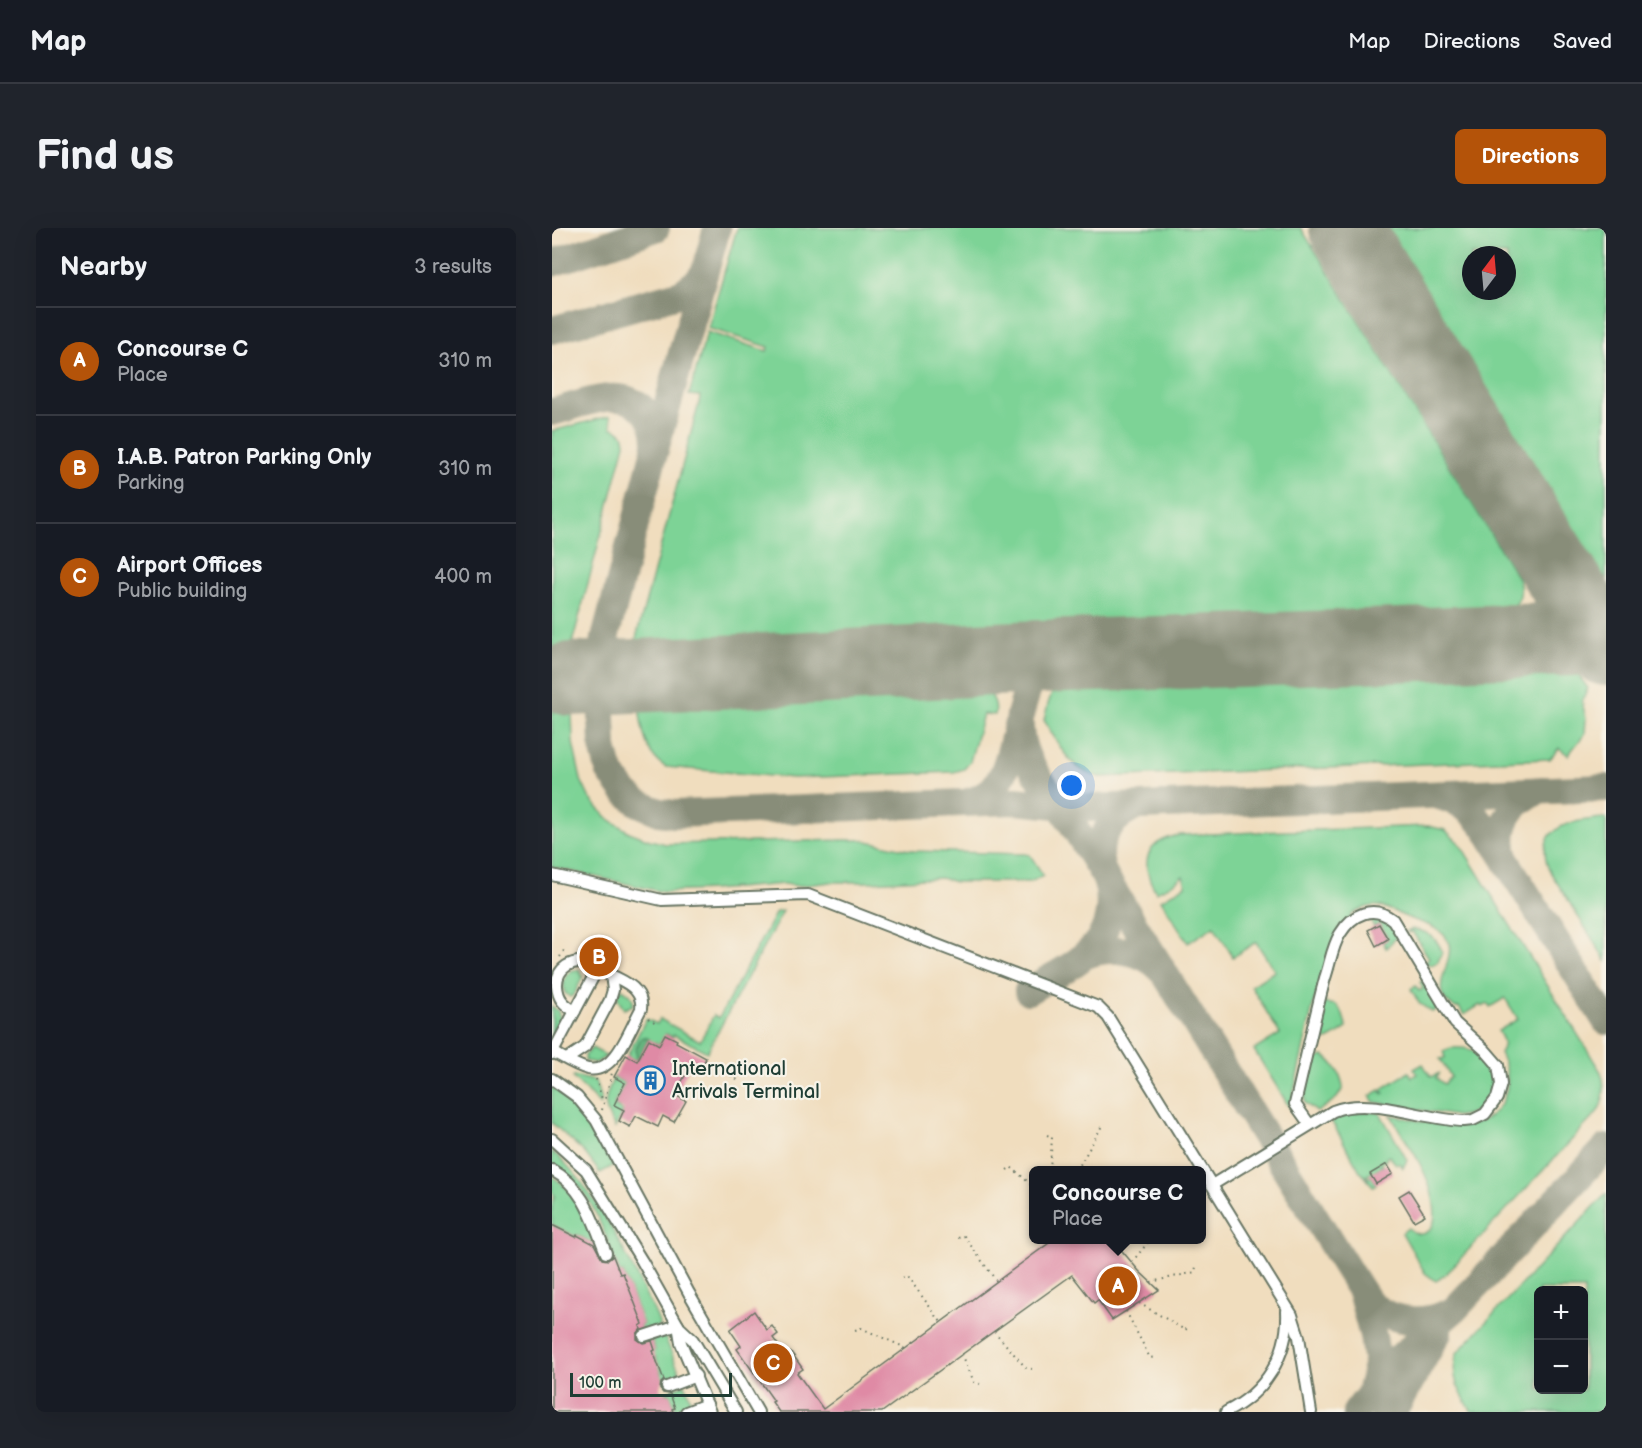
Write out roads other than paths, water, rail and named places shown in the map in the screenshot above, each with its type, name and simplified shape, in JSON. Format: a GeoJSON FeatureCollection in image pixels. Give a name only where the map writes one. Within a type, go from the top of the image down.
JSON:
{"type":"FeatureCollection","features":[{"type":"Feature","properties":{"kind":"street"},"geometry":{"type":"LineString","coordinates":[[552,875],[662,900],[808,895],[1098,1007],[1108,1017],[1200,1166]]}},
{"type":"Feature","properties":{"kind":"street"},"geometry":{"type":"LineString","coordinates":[[1212,1185],[1310,1125],[1332,1111],[1350,1106],[1375,1107],[1464,1122],[1485,1113],[1494,1103],[1500,1092],[1501,1076],[1495,1059],[1455,1023],[1393,920],[1380,912],[1365,913],[1352,920],[1340,935],[1335,946],[1295,1104],[1310,1125]]}},
{"type":"Feature","properties":{"kind":"street"},"geometry":{"type":"LineString","coordinates":[[570,1009],[560,998],[557,981],[562,969],[572,963],[590,964],[598,968],[611,975],[635,990],[641,1001],[641,1008],[614,1058],[607,1066],[598,1070],[589,1069],[553,1053],[570,1009],[598,968]]}},
{"type":"Feature","properties":{"kind":"street"},"geometry":{"type":"LineString","coordinates":[[567,1059],[585,1047],[610,1000],[613,990],[611,975]]}},
{"type":"Feature","properties":{"kind":"street"},"geometry":{"type":"LineString","coordinates":[[552,1002],[570,1009]]}},
{"type":"Feature","properties":{"kind":"street"},"geometry":{"type":"LineString","coordinates":[[552,1079],[577,1097],[596,1120],[689,1293],[758,1412]]}},
{"type":"Feature","properties":{"kind":"street"},"geometry":{"type":"LineString","coordinates":[[552,1139],[586,1170],[678,1325],[693,1340],[736,1412]]}},
{"type":"Feature","properties":{"kind":"street"},"geometry":{"type":"LineString","coordinates":[[552,1170],[568,1181],[583,1199],[606,1253]]}},
{"type":"Feature","properties":{"kind":"street"},"geometry":{"type":"LineString","coordinates":[[1206,1175],[1287,1307],[1299,1337],[1311,1412]]}},
{"type":"Feature","properties":{"kind":"street"},"geometry":{"type":"LineString","coordinates":[[1226,1412],[1251,1397],[1272,1373],[1284,1343],[1288,1323],[1287,1307]]}},
{"type":"Feature","properties":{"kind":"street"},"geometry":{"type":"LineString","coordinates":[[644,1336],[678,1325]]}},
{"type":"Feature","properties":{"kind":"street"},"geometry":{"type":"LineString","coordinates":[[678,1325],[681,1343],[709,1408],[687,1412]]}},
{"type":"Feature","properties":{"kind":"street"},"geometry":{"type":"LineString","coordinates":[[667,1387],[696,1376]]}},
{"type":"Feature","properties":{"kind":"place","name":"I.A.B. Patron Parking Only"},"geometry":{"type":"Point","coordinates":[599,957]}},
{"type":"Feature","properties":{"kind":"place","name":"International Arrivals Terminal"},"geometry":{"type":"Point","coordinates":[651,1080]}},
{"type":"Feature","properties":{"kind":"place","name":"Concourse C"},"geometry":{"type":"Point","coordinates":[1118,1286]}},
{"type":"Feature","properties":{"kind":"place","name":"Airport Offices"},"geometry":{"type":"Point","coordinates":[773,1363]}}]}
